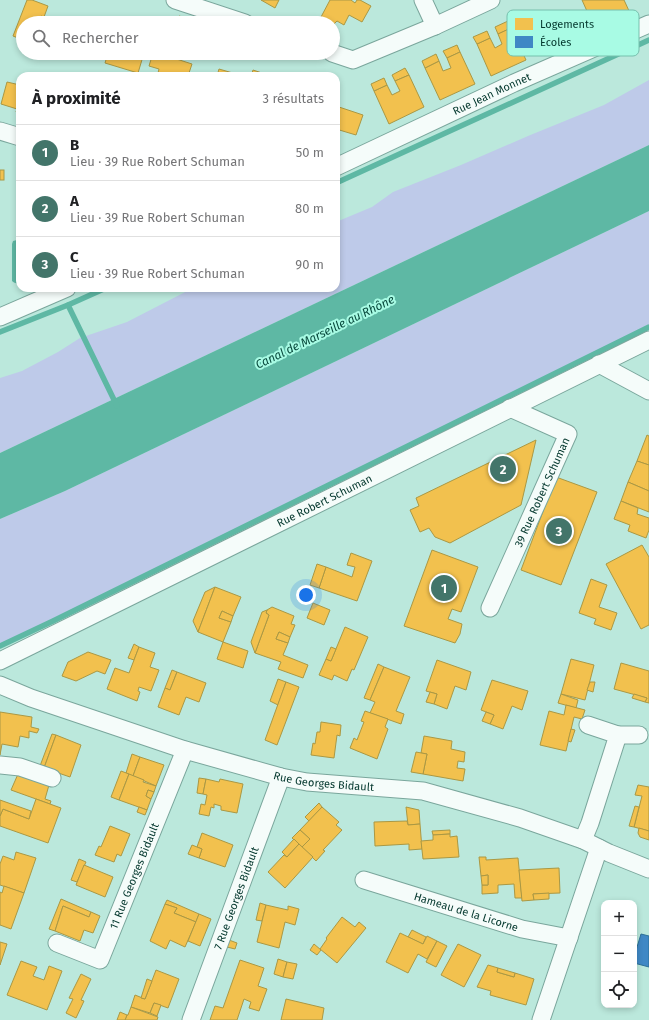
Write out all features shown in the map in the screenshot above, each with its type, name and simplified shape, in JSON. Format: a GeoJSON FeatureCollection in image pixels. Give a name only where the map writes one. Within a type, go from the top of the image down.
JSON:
{"type":"FeatureCollection","features":[{"type":"Feature","properties":{"kind":"street"},"geometry":{"type":"LineString","coordinates":[[175,0],[204,4],[230,16]]}},
{"type":"Feature","properties":{"kind":"street"},"geometry":{"type":"LineString","coordinates":[[423,0],[435,26]]}},
{"type":"Feature","properties":{"kind":"street"},"geometry":{"type":"LineString","coordinates":[[340,56],[353,60],[435,26],[491,0]]}},
{"type":"Feature","properties":{"kind":"street","name":"Rue Jean Monnet"},"geometry":{"type":"LineString","coordinates":[[639,28],[649,24]]}},
{"type":"Feature","properties":{"kind":"street","name":"Rue Jean Monnet"},"geometry":{"type":"LineString","coordinates":[[340,165],[514,83],[576,56]]}},
{"type":"Feature","properties":{"kind":"street"},"geometry":{"type":"LineString","coordinates":[[0,131],[16,136]]}},
{"type":"Feature","properties":{"kind":"street"},"geometry":{"type":"LineString","coordinates":[[0,317],[58,292]]}},
{"type":"Feature","properties":{"kind":"street","name":"Rue Robert Schuman"},"geometry":{"type":"LineString","coordinates":[[0,661],[649,340]]}},
{"type":"Feature","properties":{"kind":"street"},"geometry":{"type":"LineString","coordinates":[[599,364],[649,391]]}},
{"type":"Feature","properties":{"kind":"street","name":"39 Rue Robert Schuman"},"geometry":{"type":"LineString","coordinates":[[490,608],[568,434],[510,408]]}},
{"type":"Feature","properties":{"kind":"street","name":"Rue Georges Bidault"},"geometry":{"type":"LineString","coordinates":[[0,684],[31,698],[185,750],[281,776],[307,782],[423,791],[520,818],[583,840],[649,869]]}},
{"type":"Feature","properties":{"kind":"street"},"geometry":{"type":"LineString","coordinates":[[588,724],[618,735],[639,735]]}},
{"type":"Feature","properties":{"kind":"street"},"geometry":{"type":"LineString","coordinates":[[583,840],[590,823],[618,735]]}},
{"type":"Feature","properties":{"kind":"street","name":"11 Rue Georges Bidault"},"geometry":{"type":"LineString","coordinates":[[57,943],[100,960],[185,750]]}},
{"type":"Feature","properties":{"kind":"street"},"geometry":{"type":"LineString","coordinates":[[0,765],[20,767],[52,778]]}},
{"type":"Feature","properties":{"kind":"street","name":"7 Rue Georges Bidault"},"geometry":{"type":"LineString","coordinates":[[191,1020],[281,776]]}},
{"type":"Feature","properties":{"kind":"street"},"geometry":{"type":"LineString","coordinates":[[541,1020],[599,848]]}},
{"type":"Feature","properties":{"kind":"street","name":"Hameau de la Licorne"},"geometry":{"type":"LineString","coordinates":[[364,880],[522,929],[569,938]]}},
{"type":"Feature","properties":{"kind":"shaded area"},"geometry":{"type":"Polygon","coordinates":[[[649,80],[649,145],[340,292],[340,220],[372,207],[393,192],[604,105],[649,80]]]}},
{"type":"Feature","properties":{"kind":"shaded area"},"geometry":{"type":"Polygon","coordinates":[[[649,211],[649,327],[0,646],[0,519],[65,491],[649,211]]]}},
{"type":"Feature","properties":{"kind":"shaded area"},"geometry":{"type":"Polygon","coordinates":[[[185,292],[339,292],[0,453],[0,378],[22,371],[58,352],[80,338],[127,322],[185,292]]]}},
{"type":"Feature","properties":{"kind":"water","name":"Canal de Marseille au Rhône"},"geometry":{"type":"Polygon","coordinates":[[[649,145],[649,211],[65,491],[0,519],[0,453],[649,145]]]}},
{"type":"Feature","properties":{"kind":"water"},"geometry":{"type":"Polygon","coordinates":[[[16,240],[16,283],[12,281],[13,241],[16,240]]]}},
{"type":"Feature","properties":{"kind":"building: Logements"},"geometry":{"type":"Polygon","coordinates":[[[27,0],[32,0],[48,6],[44,16],[21,16],[27,0]]]}},
{"type":"Feature","properties":{"kind":"building: Logements"},"geometry":{"type":"Polygon","coordinates":[[[261,0],[279,0],[275,8],[261,0]]]}},
{"type":"Feature","properties":{"kind":"building: Logements"},"geometry":{"type":"Polygon","coordinates":[[[330,0],[351,0],[355,3],[357,0],[360,0],[371,6],[362,22],[349,15],[344,25],[340,23],[340,16],[322,16],[330,0]]]}},
{"type":"Feature","properties":{"kind":"building: Logements"},"geometry":{"type":"Polygon","coordinates":[[[582,0],[624,0],[629,10],[586,10],[582,0]]]}},
{"type":"Feature","properties":{"kind":"building: Logements"},"geometry":{"type":"Polygon","coordinates":[[[507,21],[507,30],[498,34],[495,27],[507,21]]]}},
{"type":"Feature","properties":{"kind":"building: Logements"},"geometry":{"type":"Polygon","coordinates":[[[16,28],[16,37],[13,36],[16,28]]]}},
{"type":"Feature","properties":{"kind":"building: Logements"},"geometry":{"type":"Polygon","coordinates":[[[507,30],[507,56],[524,56],[526,60],[491,76],[477,44],[490,38],[495,48],[502,44],[498,34],[507,30]]]}},
{"type":"Feature","properties":{"kind":"building: Logements"},"geometry":{"type":"Polygon","coordinates":[[[487,31],[490,38],[477,44],[473,37],[487,31]]]}},
{"type":"Feature","properties":{"kind":"building: Logements"},"geometry":{"type":"Polygon","coordinates":[[[457,45],[460,52],[447,58],[443,51],[457,45]]]}},
{"type":"Feature","properties":{"kind":"building: Logements"},"geometry":{"type":"Polygon","coordinates":[[[460,52],[475,84],[440,100],[425,68],[439,61],[443,71],[451,68],[447,58],[460,52]]]}},
{"type":"Feature","properties":{"kind":"building: Logements"},"geometry":{"type":"Polygon","coordinates":[[[436,54],[439,61],[425,68],[422,61],[436,54]]]}},
{"type":"Feature","properties":{"kind":"building: Logements"},"geometry":{"type":"Polygon","coordinates":[[[106,60],[142,60],[138,72],[105,63],[106,60]]]}},
{"type":"Feature","properties":{"kind":"building: Logements"},"geometry":{"type":"Polygon","coordinates":[[[151,60],[180,60],[192,64],[189,72],[158,72],[159,69],[149,66],[151,60]]]}},
{"type":"Feature","properties":{"kind":"building: Logements"},"geometry":{"type":"Polygon","coordinates":[[[405,68],[409,75],[395,81],[392,75],[405,68]]]}},
{"type":"Feature","properties":{"kind":"building: Logements"},"geometry":{"type":"Polygon","coordinates":[[[219,69],[229,72],[218,72],[219,69]]]}},
{"type":"Feature","properties":{"kind":"building: Logements"},"geometry":{"type":"Polygon","coordinates":[[[409,75],[424,107],[389,124],[374,91],[387,85],[392,95],[400,91],[395,81],[409,75]]]}},
{"type":"Feature","properties":{"kind":"building: Logements"},"geometry":{"type":"Polygon","coordinates":[[[384,78],[387,85],[374,91],[371,84],[384,78]]]}},
{"type":"Feature","properties":{"kind":"building: Logements"},"geometry":{"type":"Polygon","coordinates":[[[7,82],[16,84],[16,109],[1,104],[7,82]]]}},
{"type":"Feature","properties":{"kind":"building: Logements"},"geometry":{"type":"Polygon","coordinates":[[[340,107],[363,115],[356,135],[340,130],[340,107]]]}},
{"type":"Feature","properties":{"kind":"building: Logements"},"geometry":{"type":"Polygon","coordinates":[[[0,170],[4,170],[4,180],[0,180],[0,170]]]}},
{"type":"Feature","properties":{"kind":"building: Logements"},"geometry":{"type":"Polygon","coordinates":[[[647,435],[649,436],[649,465],[637,461],[647,435]]]}},
{"type":"Feature","properties":{"kind":"building: Logements"},"geometry":{"type":"Polygon","coordinates":[[[536,440],[521,505],[450,543],[435,537],[429,528],[420,532],[410,510],[419,506],[416,498],[536,440]]]}},
{"type":"Feature","properties":{"kind":"building: Logements"},"geometry":{"type":"Polygon","coordinates":[[[637,461],[649,465],[649,491],[628,482],[637,461]]]}},
{"type":"Feature","properties":{"kind":"building: Logements"},"geometry":{"type":"Polygon","coordinates":[[[556,477],[597,492],[561,585],[521,570],[556,477]]]}},
{"type":"Feature","properties":{"kind":"building: Logements"},"geometry":{"type":"Polygon","coordinates":[[[628,482],[649,491],[649,512],[621,501],[628,482]]]}},
{"type":"Feature","properties":{"kind":"building: Logements"},"geometry":{"type":"Polygon","coordinates":[[[621,501],[638,508],[637,514],[649,518],[649,530],[646,538],[628,531],[630,525],[614,519],[621,501]]]}},
{"type":"Feature","properties":{"kind":"building: Logements"},"geometry":{"type":"Polygon","coordinates":[[[642,545],[649,557],[649,625],[641,629],[606,564],[642,545]]]}},
{"type":"Feature","properties":{"kind":"building: Logements"},"geometry":{"type":"Polygon","coordinates":[[[432,550],[478,567],[461,612],[452,609],[448,619],[462,624],[460,634],[455,643],[404,626],[432,550]]]}},
{"type":"Feature","properties":{"kind":"building: Logements"},"geometry":{"type":"Polygon","coordinates":[[[351,553],[372,561],[357,601],[319,588],[326,567],[352,577],[355,567],[347,565],[351,553]]]}},
{"type":"Feature","properties":{"kind":"building: Logements"},"geometry":{"type":"Polygon","coordinates":[[[317,564],[326,567],[319,588],[310,585],[317,564]]]}},
{"type":"Feature","properties":{"kind":"building: Logements"},"geometry":{"type":"Polygon","coordinates":[[[591,579],[607,585],[599,607],[617,613],[611,630],[594,624],[596,619],[579,613],[591,579]]]}},
{"type":"Feature","properties":{"kind":"building: Logements"},"geometry":{"type":"Polygon","coordinates":[[[215,587],[198,632],[193,621],[205,592],[215,587]]]}},
{"type":"Feature","properties":{"kind":"building: Logements"},"geometry":{"type":"Polygon","coordinates":[[[215,587],[241,597],[233,616],[222,611],[219,618],[231,622],[223,642],[198,632],[215,587]]]}},
{"type":"Feature","properties":{"kind":"building: Logements"},"geometry":{"type":"Polygon","coordinates":[[[313,603],[330,610],[324,625],[307,618],[313,603]]]}},
{"type":"Feature","properties":{"kind":"building: Logements"},"geometry":{"type":"Polygon","coordinates":[[[272,607],[294,616],[291,624],[295,625],[290,637],[279,632],[276,639],[288,643],[283,655],[308,665],[303,678],[278,669],[281,662],[255,653],[269,615],[266,613],[267,610],[272,607]]]}},
{"type":"Feature","properties":{"kind":"building: Logements"},"geometry":{"type":"Polygon","coordinates":[[[267,610],[266,613],[269,615],[255,653],[251,642],[262,612],[267,610]]]}},
{"type":"Feature","properties":{"kind":"building: Logements"},"geometry":{"type":"Polygon","coordinates":[[[222,611],[233,616],[231,622],[219,618],[222,611]]]}},
{"type":"Feature","properties":{"kind":"building: Logements"},"geometry":{"type":"Polygon","coordinates":[[[345,627],[368,637],[354,670],[352,669],[347,681],[334,675],[332,680],[319,675],[326,659],[331,661],[345,627]]]}},
{"type":"Feature","properties":{"kind":"building: Logements"},"geometry":{"type":"Polygon","coordinates":[[[279,632],[290,637],[288,643],[276,639],[279,632]]]}},
{"type":"Feature","properties":{"kind":"building: Logements"},"geometry":{"type":"Polygon","coordinates":[[[223,642],[248,651],[243,668],[217,659],[223,642]]]}},
{"type":"Feature","properties":{"kind":"building: Logements"},"geometry":{"type":"Polygon","coordinates":[[[134,644],[139,647],[134,660],[128,658],[134,644]]]}},
{"type":"Feature","properties":{"kind":"building: Logements"},"geometry":{"type":"Polygon","coordinates":[[[139,647],[155,653],[150,667],[159,670],[151,691],[139,687],[138,691],[140,692],[137,701],[107,689],[115,668],[129,673],[139,647]]]}},
{"type":"Feature","properties":{"kind":"building: Logements"},"geometry":{"type":"Polygon","coordinates":[[[331,647],[336,649],[331,661],[326,659],[331,647]]]}},
{"type":"Feature","properties":{"kind":"building: Logements"},"geometry":{"type":"Polygon","coordinates":[[[88,652],[111,660],[105,674],[97,671],[76,681],[62,676],[68,662],[88,652]]]}},
{"type":"Feature","properties":{"kind":"building: Logements"},"geometry":{"type":"Polygon","coordinates":[[[571,659],[594,665],[585,700],[561,694],[571,659]]]}},
{"type":"Feature","properties":{"kind":"building: Logements"},"geometry":{"type":"Polygon","coordinates":[[[437,660],[471,672],[466,690],[455,686],[447,709],[434,704],[437,694],[426,691],[437,660]]]}},
{"type":"Feature","properties":{"kind":"building: Logements"},"geometry":{"type":"Polygon","coordinates":[[[621,663],[649,671],[649,703],[645,702],[647,698],[614,689],[621,663]]]}},
{"type":"Feature","properties":{"kind":"building: Logements"},"geometry":{"type":"Polygon","coordinates":[[[378,664],[384,667],[370,700],[364,698],[378,664]]]}},
{"type":"Feature","properties":{"kind":"building: Logements"},"geometry":{"type":"Polygon","coordinates":[[[384,667],[410,677],[396,711],[404,714],[401,724],[370,713],[375,702],[370,700],[384,667]]]}},
{"type":"Feature","properties":{"kind":"building: Logements"},"geometry":{"type":"Polygon","coordinates":[[[172,670],[177,672],[170,690],[165,688],[172,670]]]}},
{"type":"Feature","properties":{"kind":"building: Logements"},"geometry":{"type":"Polygon","coordinates":[[[177,672],[206,683],[199,702],[186,697],[179,715],[158,707],[165,688],[170,690],[177,672]]]}},
{"type":"Feature","properties":{"kind":"building: Logements"},"geometry":{"type":"Polygon","coordinates":[[[278,679],[286,682],[278,705],[270,701],[278,679]]]}},
{"type":"Feature","properties":{"kind":"building: Logements"},"geometry":{"type":"Polygon","coordinates":[[[492,680],[528,691],[522,710],[512,706],[503,729],[490,724],[494,715],[481,710],[492,680]]]}},
{"type":"Feature","properties":{"kind":"building: Logements"},"geometry":{"type":"Polygon","coordinates":[[[286,682],[299,687],[277,745],[265,740],[286,682]]]}},
{"type":"Feature","properties":{"kind":"building: Logements"},"geometry":{"type":"Polygon","coordinates":[[[590,682],[595,682],[593,692],[587,690],[590,682]]]}},
{"type":"Feature","properties":{"kind":"building: Logements"},"geometry":{"type":"Polygon","coordinates":[[[430,692],[437,694],[434,704],[426,702],[430,692]]]}},
{"type":"Feature","properties":{"kind":"building: Logements"},"geometry":{"type":"Polygon","coordinates":[[[561,694],[578,700],[576,708],[558,703],[561,694]]]}},
{"type":"Feature","properties":{"kind":"building: Logements"},"geometry":{"type":"Polygon","coordinates":[[[634,694],[647,698],[645,702],[632,698],[634,694]]]}},
{"type":"Feature","properties":{"kind":"building: Logements"},"geometry":{"type":"Polygon","coordinates":[[[566,705],[585,710],[582,719],[574,717],[566,751],[540,745],[549,711],[564,715],[566,705]]]}},
{"type":"Feature","properties":{"kind":"building: Logements"},"geometry":{"type":"Polygon","coordinates":[[[365,711],[388,719],[385,727],[388,729],[377,759],[350,748],[354,738],[357,740],[364,722],[361,721],[365,711]]]}},
{"type":"Feature","properties":{"kind":"building: Logements"},"geometry":{"type":"Polygon","coordinates":[[[0,712],[32,717],[31,727],[39,729],[37,733],[29,731],[29,738],[20,736],[18,747],[2,744],[0,755],[0,712]]]}},
{"type":"Feature","properties":{"kind":"building: Logements"},"geometry":{"type":"Polygon","coordinates":[[[486,712],[494,715],[490,724],[482,721],[486,712]]]}},
{"type":"Feature","properties":{"kind":"building: Logements"},"geometry":{"type":"Polygon","coordinates":[[[321,722],[341,725],[340,736],[337,735],[334,758],[311,755],[317,732],[320,732],[321,722]]]}},
{"type":"Feature","properties":{"kind":"building: Logements"},"geometry":{"type":"Polygon","coordinates":[[[571,729],[575,730],[571,742],[568,741],[571,729]]]}},
{"type":"Feature","properties":{"kind":"building: Logements"},"geometry":{"type":"Polygon","coordinates":[[[52,734],[56,735],[44,768],[40,766],[52,734]]]}},
{"type":"Feature","properties":{"kind":"building: Logements"},"geometry":{"type":"Polygon","coordinates":[[[56,735],[81,745],[70,777],[44,768],[56,735]]]}},
{"type":"Feature","properties":{"kind":"building: Logements"},"geometry":{"type":"Polygon","coordinates":[[[424,736],[452,741],[451,749],[465,752],[464,762],[458,761],[457,768],[465,769],[463,781],[423,774],[427,754],[421,753],[424,736]]]}},
{"type":"Feature","properties":{"kind":"building: Logements"},"geometry":{"type":"Polygon","coordinates":[[[416,752],[427,754],[423,774],[411,772],[416,752]]]}},
{"type":"Feature","properties":{"kind":"building: Logements"},"geometry":{"type":"Polygon","coordinates":[[[132,754],[140,757],[133,776],[126,773],[132,754]]]}},
{"type":"Feature","properties":{"kind":"building: Logements"},"geometry":{"type":"Polygon","coordinates":[[[140,757],[164,765],[156,786],[133,776],[140,757]]]}},
{"type":"Feature","properties":{"kind":"building: Logements"},"geometry":{"type":"Polygon","coordinates":[[[121,771],[129,774],[119,800],[111,797],[121,771]]]}},
{"type":"Feature","properties":{"kind":"building: Logements"},"geometry":{"type":"Polygon","coordinates":[[[18,774],[49,785],[45,799],[51,801],[50,804],[11,790],[18,774]]]}},
{"type":"Feature","properties":{"kind":"building: Logements"},"geometry":{"type":"Polygon","coordinates":[[[129,774],[144,780],[143,782],[156,786],[154,792],[148,790],[146,796],[151,799],[147,810],[119,800],[129,774]]]}},
{"type":"Feature","properties":{"kind":"building: Logements"},"geometry":{"type":"Polygon","coordinates":[[[199,778],[206,779],[203,794],[197,793],[199,778]]]}},
{"type":"Feature","properties":{"kind":"building: Logements"},"geometry":{"type":"Polygon","coordinates":[[[206,779],[219,782],[220,779],[243,784],[237,813],[221,810],[221,806],[214,804],[214,808],[211,807],[209,816],[199,814],[201,804],[205,805],[207,795],[203,794],[206,779]]]}},
{"type":"Feature","properties":{"kind":"building: Logements"},"geometry":{"type":"Polygon","coordinates":[[[638,785],[649,787],[649,831],[634,827],[642,796],[635,795],[638,785]]]}},
{"type":"Feature","properties":{"kind":"building: Logements"},"geometry":{"type":"Polygon","coordinates":[[[148,790],[154,792],[151,799],[146,796],[148,790]]]}},
{"type":"Feature","properties":{"kind":"building: Logements"},"geometry":{"type":"Polygon","coordinates":[[[36,799],[61,808],[48,843],[0,826],[0,816],[3,809],[29,819],[36,799]]]}},
{"type":"Feature","properties":{"kind":"building: Logements"},"geometry":{"type":"Polygon","coordinates":[[[0,800],[31,811],[29,819],[3,809],[0,816],[0,800]]]}},
{"type":"Feature","properties":{"kind":"building: Logements"},"geometry":{"type":"Polygon","coordinates":[[[319,803],[322,807],[309,821],[305,817],[319,803]]]}},
{"type":"Feature","properties":{"kind":"building: Logements"},"geometry":{"type":"Polygon","coordinates":[[[635,806],[639,807],[634,827],[629,826],[635,806]]]}},
{"type":"Feature","properties":{"kind":"building: Logements"},"geometry":{"type":"Polygon","coordinates":[[[139,807],[147,810],[145,815],[137,812],[139,807]]]}},
{"type":"Feature","properties":{"kind":"building: Logements"},"geometry":{"type":"Polygon","coordinates":[[[322,807],[339,822],[336,825],[342,830],[323,850],[325,851],[316,861],[302,847],[310,839],[300,830],[322,807]]]}},
{"type":"Feature","properties":{"kind":"building: Logements"},"geometry":{"type":"Polygon","coordinates":[[[406,807],[419,810],[420,824],[408,825],[406,807]]]}},
{"type":"Feature","properties":{"kind":"building: Logements"},"geometry":{"type":"Polygon","coordinates":[[[407,821],[408,825],[420,824],[422,849],[409,850],[409,844],[375,846],[374,822],[407,821]]]}},
{"type":"Feature","properties":{"kind":"building: Logements"},"geometry":{"type":"Polygon","coordinates":[[[110,826],[130,834],[121,856],[117,854],[114,862],[95,855],[99,846],[101,847],[110,826]]]}},
{"type":"Feature","properties":{"kind":"building: Logements"},"geometry":{"type":"Polygon","coordinates":[[[639,828],[649,831],[649,840],[640,837],[638,833],[639,828]]]}},
{"type":"Feature","properties":{"kind":"building: Logements"},"geometry":{"type":"Polygon","coordinates":[[[300,830],[310,839],[302,847],[292,838],[300,830]]]}},
{"type":"Feature","properties":{"kind":"building: Logements"},"geometry":{"type":"Polygon","coordinates":[[[450,830],[450,834],[433,835],[432,831],[450,830]]]}},
{"type":"Feature","properties":{"kind":"building: Logements"},"geometry":{"type":"Polygon","coordinates":[[[202,833],[233,845],[225,867],[199,858],[202,849],[197,847],[202,833]]]}},
{"type":"Feature","properties":{"kind":"building: Logements"},"geometry":{"type":"Polygon","coordinates":[[[450,834],[450,837],[457,836],[459,857],[423,859],[421,841],[433,840],[433,835],[450,834]]]}},
{"type":"Feature","properties":{"kind":"building: Logements"},"geometry":{"type":"Polygon","coordinates":[[[294,839],[299,844],[287,857],[282,852],[294,839]]]}},
{"type":"Feature","properties":{"kind":"building: Logements"},"geometry":{"type":"Polygon","coordinates":[[[299,844],[313,857],[285,888],[268,872],[284,855],[287,857],[299,844]]]}},
{"type":"Feature","properties":{"kind":"building: Logements"},"geometry":{"type":"Polygon","coordinates":[[[192,845],[202,849],[199,858],[188,854],[192,845]]]}},
{"type":"Feature","properties":{"kind":"building: Logements"},"geometry":{"type":"Polygon","coordinates":[[[16,852],[36,858],[24,893],[0,885],[0,864],[3,856],[14,860],[16,852]]]}},
{"type":"Feature","properties":{"kind":"building: Logements"},"geometry":{"type":"Polygon","coordinates":[[[479,857],[486,857],[486,860],[518,858],[522,898],[515,898],[514,884],[498,885],[498,893],[482,894],[482,885],[488,885],[488,875],[481,876],[479,857]]]}},
{"type":"Feature","properties":{"kind":"building: Logements"},"geometry":{"type":"Polygon","coordinates":[[[79,859],[86,862],[77,882],[71,880],[79,859]]]}},
{"type":"Feature","properties":{"kind":"building: Logements"},"geometry":{"type":"Polygon","coordinates":[[[84,865],[113,877],[105,897],[76,885],[84,865]]]}},
{"type":"Feature","properties":{"kind":"building: Logements"},"geometry":{"type":"Polygon","coordinates":[[[559,868],[560,893],[533,894],[534,900],[522,901],[519,870],[559,868]]]}},
{"type":"Feature","properties":{"kind":"building: Logements"},"geometry":{"type":"Polygon","coordinates":[[[488,875],[488,885],[482,885],[481,876],[488,875]]]}},
{"type":"Feature","properties":{"kind":"building: Logements"},"geometry":{"type":"Polygon","coordinates":[[[4,886],[24,893],[11,929],[0,925],[0,892],[2,893],[4,886]]]}},
{"type":"Feature","properties":{"kind":"building: Logements"},"geometry":{"type":"Polygon","coordinates":[[[549,893],[549,899],[534,900],[533,894],[549,893]]]}},
{"type":"Feature","properties":{"kind":"building: Logements"},"geometry":{"type":"Polygon","coordinates":[[[61,899],[91,912],[89,917],[63,906],[55,931],[49,929],[61,899]]]}},
{"type":"Feature","properties":{"kind":"building: Logements"},"geometry":{"type":"Polygon","coordinates":[[[167,900],[199,914],[196,922],[174,913],[177,908],[165,904],[167,900]]]}},
{"type":"Feature","properties":{"kind":"building: Logements"},"geometry":{"type":"Polygon","coordinates":[[[260,903],[266,905],[262,921],[256,920],[260,903]]]}},
{"type":"Feature","properties":{"kind":"building: Logements"},"geometry":{"type":"Polygon","coordinates":[[[165,904],[177,908],[174,913],[196,922],[185,947],[170,940],[166,949],[150,941],[165,904]]]}},
{"type":"Feature","properties":{"kind":"building: Logements"},"geometry":{"type":"Polygon","coordinates":[[[266,905],[288,910],[288,906],[299,909],[295,925],[285,922],[279,948],[257,942],[266,905]]]}},
{"type":"Feature","properties":{"kind":"building: Logements"},"geometry":{"type":"Polygon","coordinates":[[[63,906],[89,917],[91,912],[100,916],[93,933],[84,930],[80,941],[55,931],[63,906]]]}},
{"type":"Feature","properties":{"kind":"building: Logements"},"geometry":{"type":"Polygon","coordinates":[[[199,914],[211,919],[200,946],[188,941],[199,914]]]}},
{"type":"Feature","properties":{"kind":"building: Logements"},"geometry":{"type":"Polygon","coordinates":[[[342,917],[355,927],[359,922],[366,928],[337,963],[320,949],[327,939],[326,938],[342,917]]]}},
{"type":"Feature","properties":{"kind":"building: Logements"},"geometry":{"type":"Polygon","coordinates":[[[412,930],[426,937],[423,944],[408,937],[412,930]]]}},
{"type":"Feature","properties":{"kind":"building: Logements"},"geometry":{"type":"Polygon","coordinates":[[[400,933],[423,944],[427,936],[437,941],[427,959],[418,954],[408,973],[386,962],[400,933]]]}},
{"type":"Feature","properties":{"kind":"building: Logements"},"geometry":{"type":"Polygon","coordinates":[[[229,940],[237,943],[235,949],[227,947],[229,940]]]}},
{"type":"Feature","properties":{"kind":"building: Logements"},"geometry":{"type":"Polygon","coordinates":[[[437,941],[447,946],[436,967],[426,962],[437,941]]]}},
{"type":"Feature","properties":{"kind":"building: Logements"},"geometry":{"type":"Polygon","coordinates":[[[0,942],[7,944],[0,965],[0,942]]]}},
{"type":"Feature","properties":{"kind":"building: Logements"},"geometry":{"type":"Polygon","coordinates":[[[314,944],[321,950],[317,955],[310,950],[314,944]]]}},
{"type":"Feature","properties":{"kind":"building: Logements"},"geometry":{"type":"Polygon","coordinates":[[[458,944],[481,955],[464,987],[441,975],[458,944]]]}},
{"type":"Feature","properties":{"kind":"building: Logements"},"geometry":{"type":"Polygon","coordinates":[[[278,959],[287,962],[283,977],[274,974],[278,959]]]}},
{"type":"Feature","properties":{"kind":"building: Logements"},"geometry":{"type":"Polygon","coordinates":[[[240,960],[264,968],[258,986],[267,989],[259,1011],[249,1008],[251,1002],[244,999],[237,1020],[210,1020],[215,1006],[223,1008],[240,960]]]}},
{"type":"Feature","properties":{"kind":"building: Logements"},"geometry":{"type":"Polygon","coordinates":[[[21,961],[37,967],[33,976],[44,980],[49,966],[62,971],[47,1010],[7,995],[21,961]]]}},
{"type":"Feature","properties":{"kind":"building: Logements"},"geometry":{"type":"Polygon","coordinates":[[[287,962],[297,964],[293,979],[283,977],[287,962]]]}},
{"type":"Feature","properties":{"kind":"building: Logements"},"geometry":{"type":"Polygon","coordinates":[[[488,965],[498,968],[497,972],[514,977],[515,973],[534,979],[526,1005],[490,995],[491,991],[477,987],[488,965]]]}},
{"type":"Feature","properties":{"kind":"building: Logements"},"geometry":{"type":"Polygon","coordinates":[[[498,968],[515,973],[514,977],[497,972],[498,968]]]}},
{"type":"Feature","properties":{"kind":"building: Logements"},"geometry":{"type":"Polygon","coordinates":[[[156,970],[179,979],[168,1008],[154,1003],[150,1013],[131,1007],[135,995],[145,999],[156,970]]]}},
{"type":"Feature","properties":{"kind":"building: Logements"},"geometry":{"type":"Polygon","coordinates":[[[81,974],[91,979],[81,1000],[84,1001],[76,1018],[66,1013],[73,999],[69,998],[81,974]]]}},
{"type":"Feature","properties":{"kind":"building: Logements"},"geometry":{"type":"Polygon","coordinates":[[[147,979],[152,981],[145,999],[141,998],[147,979]]]}},
{"type":"Feature","properties":{"kind":"building: Logements"},"geometry":{"type":"Polygon","coordinates":[[[286,999],[324,1008],[322,1020],[281,1020],[286,999]]]}},
{"type":"Feature","properties":{"kind":"building: Logements"},"geometry":{"type":"Polygon","coordinates":[[[154,1003],[161,1005],[157,1016],[150,1013],[154,1003]]]}},
{"type":"Feature","properties":{"kind":"building: Logements"},"geometry":{"type":"Polygon","coordinates":[[[131,1007],[158,1017],[157,1020],[125,1020],[131,1007]]]}},
{"type":"Feature","properties":{"kind":"building: Logements"},"geometry":{"type":"Polygon","coordinates":[[[120,1012],[127,1015],[125,1020],[117,1020],[120,1012]]]}},
{"type":"Feature","properties":{"kind":"building: Écoles"},"geometry":{"type":"Polygon","coordinates":[[[641,934],[649,936],[649,967],[637,964],[637,947],[641,934]]]}},
{"type":"Feature","properties":{"kind":"waterway"},"geometry":{"type":"LineString","coordinates":[[639,45],[649,40]]}},
{"type":"Feature","properties":{"kind":"waterway"},"geometry":{"type":"LineString","coordinates":[[340,181],[614,56]]}},
{"type":"Feature","properties":{"kind":"waterway"},"geometry":{"type":"LineString","coordinates":[[0,332],[97,292]]}},
{"type":"Feature","properties":{"kind":"waterway"},"geometry":{"type":"LineString","coordinates":[[68,305],[117,406]]}},
{"type":"Feature","properties":{"kind":"waterway"},"geometry":{"type":"LineString","coordinates":[[0,646],[649,327]]}},
{"type":"Feature","properties":{"kind":"place","name":"A"},"geometry":{"type":"Point","coordinates":[503,469]}},
{"type":"Feature","properties":{"kind":"place","name":"C"},"geometry":{"type":"Point","coordinates":[559,531]}},
{"type":"Feature","properties":{"kind":"place","name":"B"},"geometry":{"type":"Point","coordinates":[444,588]}}]}
